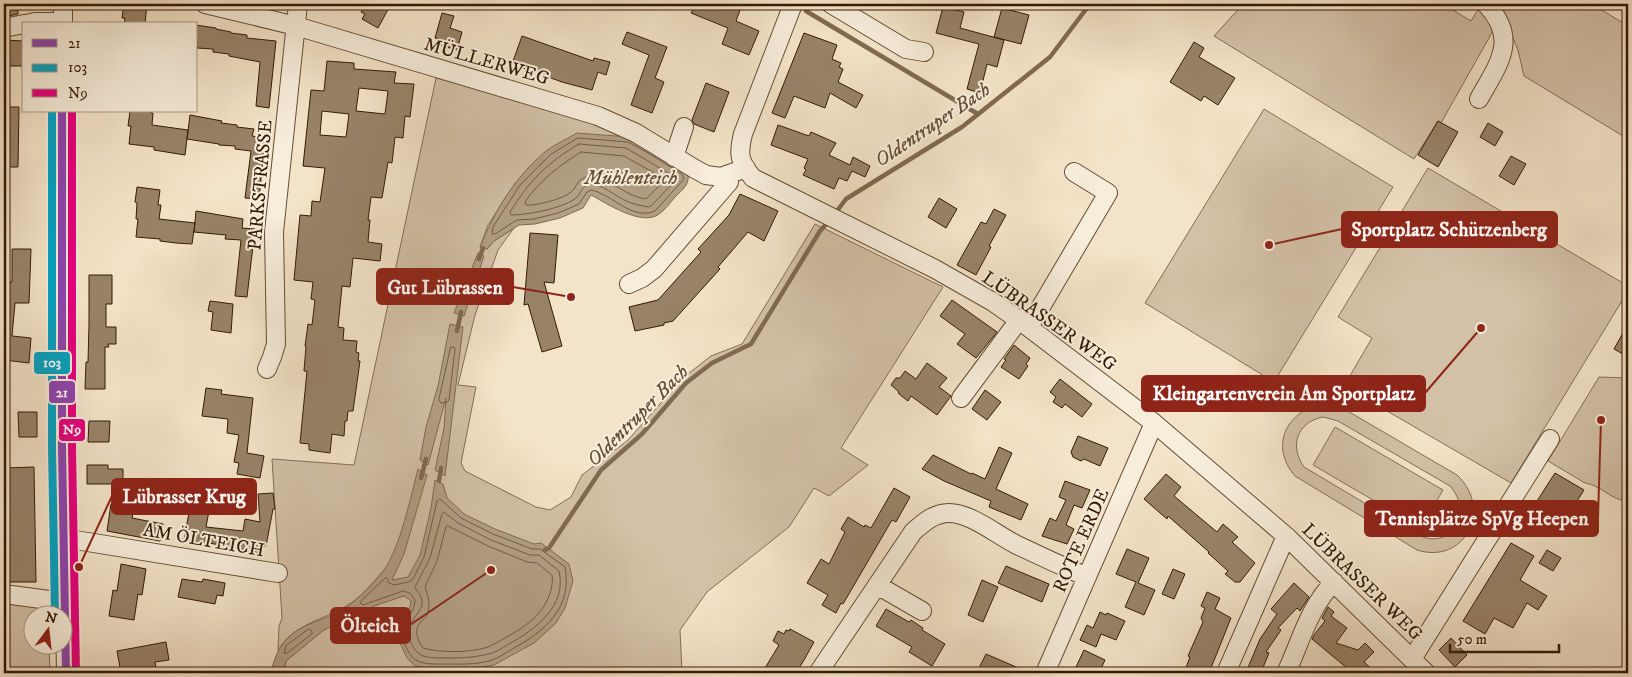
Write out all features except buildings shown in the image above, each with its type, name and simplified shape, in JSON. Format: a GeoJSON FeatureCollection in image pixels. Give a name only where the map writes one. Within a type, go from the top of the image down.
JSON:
{"type":"FeatureCollection","features":[{"type":"Feature","properties":{"kind":"street"},"geometry":{"type":"LineString","coordinates":[[63,4],[63,22]]}},
{"type":"Feature","properties":{"kind":"street","name":"MÜLLERWEG"},"geometry":{"type":"LineString","coordinates":[[204,4],[296,26],[598,116],[636,133],[706,175],[728,176],[746,168]]}},
{"type":"Feature","properties":{"kind":"street","name":"PARKSTRASSE"},"geometry":{"type":"LineString","coordinates":[[267,369],[276,344],[274,232],[298,4]]}},
{"type":"Feature","properties":{"kind":"street"},"geometry":{"type":"LineString","coordinates":[[831,4],[906,49],[924,52]]}},
{"type":"Feature","properties":{"kind":"street"},"geometry":{"type":"LineString","coordinates":[[1479,99],[1498,64],[1504,46],[1502,24],[1486,4]]}},
{"type":"Feature","properties":{"kind":"street"},"geometry":{"type":"LineString","coordinates":[[746,168],[739,153],[743,134],[789,5]]}},
{"type":"Feature","properties":{"kind":"street"},"geometry":{"type":"LineString","coordinates":[[4,28],[22,25]]}},
{"type":"Feature","properties":{"kind":"street"},"geometry":{"type":"LineString","coordinates":[[62,112],[62,428],[66,673]]}},
{"type":"Feature","properties":{"kind":"street"},"geometry":{"type":"LineString","coordinates":[[674,157],[684,127]]}},
{"type":"Feature","properties":{"kind":"street","name":"LÜBRASSER WEG"},"geometry":{"type":"LineString","coordinates":[[746,168],[753,178],[935,269],[996,304],[1024,324],[1154,423],[1286,536],[1426,673]]}},
{"type":"Feature","properties":{"kind":"street"},"geometry":{"type":"LineString","coordinates":[[961,398],[1024,324],[1108,193],[1074,172]]}},
{"type":"Feature","properties":{"kind":"street"},"geometry":{"type":"LineString","coordinates":[[629,284],[642,278],[654,269],[729,182],[728,176]]}},
{"type":"Feature","properties":{"kind":"street","name":"ROTE ERDE"},"geometry":{"type":"LineString","coordinates":[[1045,673],[1154,423]]}},
{"type":"Feature","properties":{"kind":"street"},"geometry":{"type":"LineString","coordinates":[[1412,659],[1550,439]]}},
{"type":"Feature","properties":{"kind":"street"},"geometry":{"type":"LineString","coordinates":[[818,673],[912,532],[928,520],[948,513],[963,515],[1016,544],[1087,577]]}},
{"type":"Feature","properties":{"kind":"street"},"geometry":{"type":"LineString","coordinates":[[1226,673],[1286,536]]}},
{"type":"Feature","properties":{"kind":"street","name":"AM ÖLTEICH"},"geometry":{"type":"LineString","coordinates":[[63,538],[278,573]]}},
{"type":"Feature","properties":{"kind":"street"},"geometry":{"type":"LineString","coordinates":[[1287,671],[1303,630],[1323,592],[1334,582]]}},
{"type":"Feature","properties":{"kind":"street"},"geometry":{"type":"LineString","coordinates":[[877,585],[922,611]]}},
{"type":"Feature","properties":{"kind":"street"},"geometry":{"type":"LineString","coordinates":[[4,594],[64,602]]}},
{"type":"Feature","properties":{"kind":"shaded area"},"geometry":{"type":"Polygon","coordinates":[[[1243,4],[1443,4],[1471,21],[1481,5],[1494,29],[1441,123],[1438,121],[1414,159],[1214,36],[1243,4]]]}},
{"type":"Feature","properties":{"kind":"shaded area"},"geometry":{"type":"Polygon","coordinates":[[[1491,4],[1592,4],[1628,26],[1628,139],[1524,76],[1518,50],[1506,22],[1491,4]]]}},
{"type":"Feature","properties":{"kind":"shaded area"},"geometry":{"type":"Polygon","coordinates":[[[436,78],[601,123],[629,137],[547,151],[516,182],[488,225],[480,247],[487,249],[494,241],[514,228],[498,250],[475,315],[458,385],[476,387],[461,463],[465,471],[536,507],[550,510],[571,497],[582,475],[628,440],[684,377],[711,356],[742,344],[815,224],[943,287],[841,448],[868,465],[829,496],[814,488],[789,527],[707,592],[680,630],[682,673],[283,673],[286,661],[323,630],[374,606],[384,570],[355,600],[342,609],[301,628],[284,642],[278,651],[279,626],[282,618],[272,459],[354,465],[436,78]]]}},
{"type":"Feature","properties":{"kind":"shaded area"},"geometry":{"type":"Polygon","coordinates":[[[1264,109],[1393,187],[1274,382],[1145,303],[1264,109]]]}},
{"type":"Feature","properties":{"kind":"shaded area"},"geometry":{"type":"Polygon","coordinates":[[[1428,168],[1628,286],[1628,291],[1511,483],[1344,386],[1372,338],[1338,317],[1428,168]]]}},
{"type":"Feature","properties":{"kind":"shaded area"},"geometry":{"type":"Polygon","coordinates":[[[1599,377],[1628,378],[1628,501],[1585,483],[1548,461],[1599,377]]]}},
{"type":"Feature","properties":{"kind":"shaded area"},"geometry":{"type":"Polygon","coordinates":[[[1326,404],[1339,406],[1457,475],[1468,489],[1473,504],[1473,518],[1469,531],[1460,542],[1448,550],[1434,553],[1417,550],[1295,476],[1287,464],[1283,452],[1283,441],[1286,430],[1292,420],[1313,407],[1326,404]],[[1323,417],[1307,424],[1302,429],[1298,436],[1297,451],[1304,467],[1420,536],[1432,539],[1450,533],[1460,517],[1460,507],[1457,496],[1450,486],[1338,421],[1323,417]]]}},
{"type":"Feature","properties":{"kind":"shaded area"},"geometry":{"type":"Polygon","coordinates":[[[1335,427],[1443,490],[1421,528],[1313,465],[1335,427]]]}},
{"type":"Feature","properties":{"kind":"shaded area"},"geometry":{"type":"Polygon","coordinates":[[[4,598],[48,604],[22,604],[22,654],[49,654],[50,673],[4,673],[4,598]]]}},
{"type":"Feature","properties":{"kind":"water","name":"Mühlenteich"},"geometry":{"type":"Polygon","coordinates":[[[577,133],[629,137],[688,172],[687,184],[659,214],[652,217],[634,216],[591,195],[583,208],[560,218],[535,224],[519,225],[494,241],[487,249],[480,247],[499,207],[525,171],[546,151],[577,133]]]}},
{"type":"Feature","properties":{"kind":"water"},"geometry":{"type":"Polygon","coordinates":[[[478,253],[484,256],[464,316],[454,313],[478,253]]]}},
{"type":"Feature","properties":{"kind":"water"},"geometry":{"type":"Polygon","coordinates":[[[450,324],[463,327],[445,476],[435,470],[444,428],[446,398],[428,465],[420,460],[426,427],[438,386],[450,324]]]}},
{"type":"Feature","properties":{"kind":"water"},"geometry":{"type":"Polygon","coordinates":[[[418,469],[427,475],[404,554],[392,580],[408,577],[420,555],[431,508],[435,480],[443,484],[447,498],[464,514],[495,529],[534,544],[541,543],[569,564],[573,581],[565,608],[556,623],[534,643],[494,665],[467,670],[431,669],[415,666],[407,658],[398,639],[402,615],[410,607],[411,601],[404,596],[374,606],[324,630],[286,661],[283,673],[271,673],[276,656],[283,643],[292,634],[352,603],[384,570],[400,535],[418,469]]]}},
{"type":"Feature","properties":{"kind":"waterway","name":"Oldentruper Bach"},"geometry":{"type":"LineString","coordinates":[[834,215],[846,199],[962,127],[1050,57],[1090,4]]}},
{"type":"Feature","properties":{"kind":"waterway"},"geometry":{"type":"LineString","coordinates":[[806,11],[978,114]]}},
{"type":"Feature","properties":{"kind":"waterway","name":"Oldentruper Bach"},"geometry":{"type":"LineString","coordinates":[[545,550],[549,548],[601,470],[642,434],[686,383],[712,363],[751,344],[820,231],[829,221]]}},
{"type":"Feature","properties":{"kind":"waterway"},"geometry":{"type":"LineString","coordinates":[[479,259],[483,248]]}},
{"type":"Feature","properties":{"kind":"waterway"},"geometry":{"type":"LineString","coordinates":[[457,331],[461,312]]}},
{"type":"Feature","properties":{"kind":"waterway"},"geometry":{"type":"LineString","coordinates":[[421,478],[426,459]]}},
{"type":"Feature","properties":{"kind":"waterway"},"geometry":{"type":"LineString","coordinates":[[439,481],[441,468]]}},
{"type":"Feature","properties":{"kind":"transit line","name":"103"},"geometry":{"type":"LineString","coordinates":[[52,112],[52,448],[55,604]]}},
{"type":"Feature","properties":{"kind":"transit line","name":"21"},"geometry":{"type":"LineString","coordinates":[[62,112],[62,448],[66,673]]}},
{"type":"Feature","properties":{"kind":"transit line","name":"N9"},"geometry":{"type":"LineString","coordinates":[[72,112],[72,448],[76,673]]}},
{"type":"Feature","properties":{"kind":"place","name":"Sportplatz Schützenberg"},"geometry":{"type":"Point","coordinates":[1269,245]}},
{"type":"Feature","properties":{"kind":"place","name":"Gut Lübrassen"},"geometry":{"type":"Point","coordinates":[571,297]}},
{"type":"Feature","properties":{"kind":"place","name":"Kleingartenverein Am Sportplatz"},"geometry":{"type":"Point","coordinates":[1481,328]}},
{"type":"Feature","properties":{"kind":"place","name":"Tennisplätze SpVg Heepen"},"geometry":{"type":"Point","coordinates":[1601,420]}},
{"type":"Feature","properties":{"kind":"place","name":"Lübrasser Krug"},"geometry":{"type":"Point","coordinates":[79,567]}},
{"type":"Feature","properties":{"kind":"place","name":"Ölteich"},"geometry":{"type":"Point","coordinates":[491,570]}}]}
